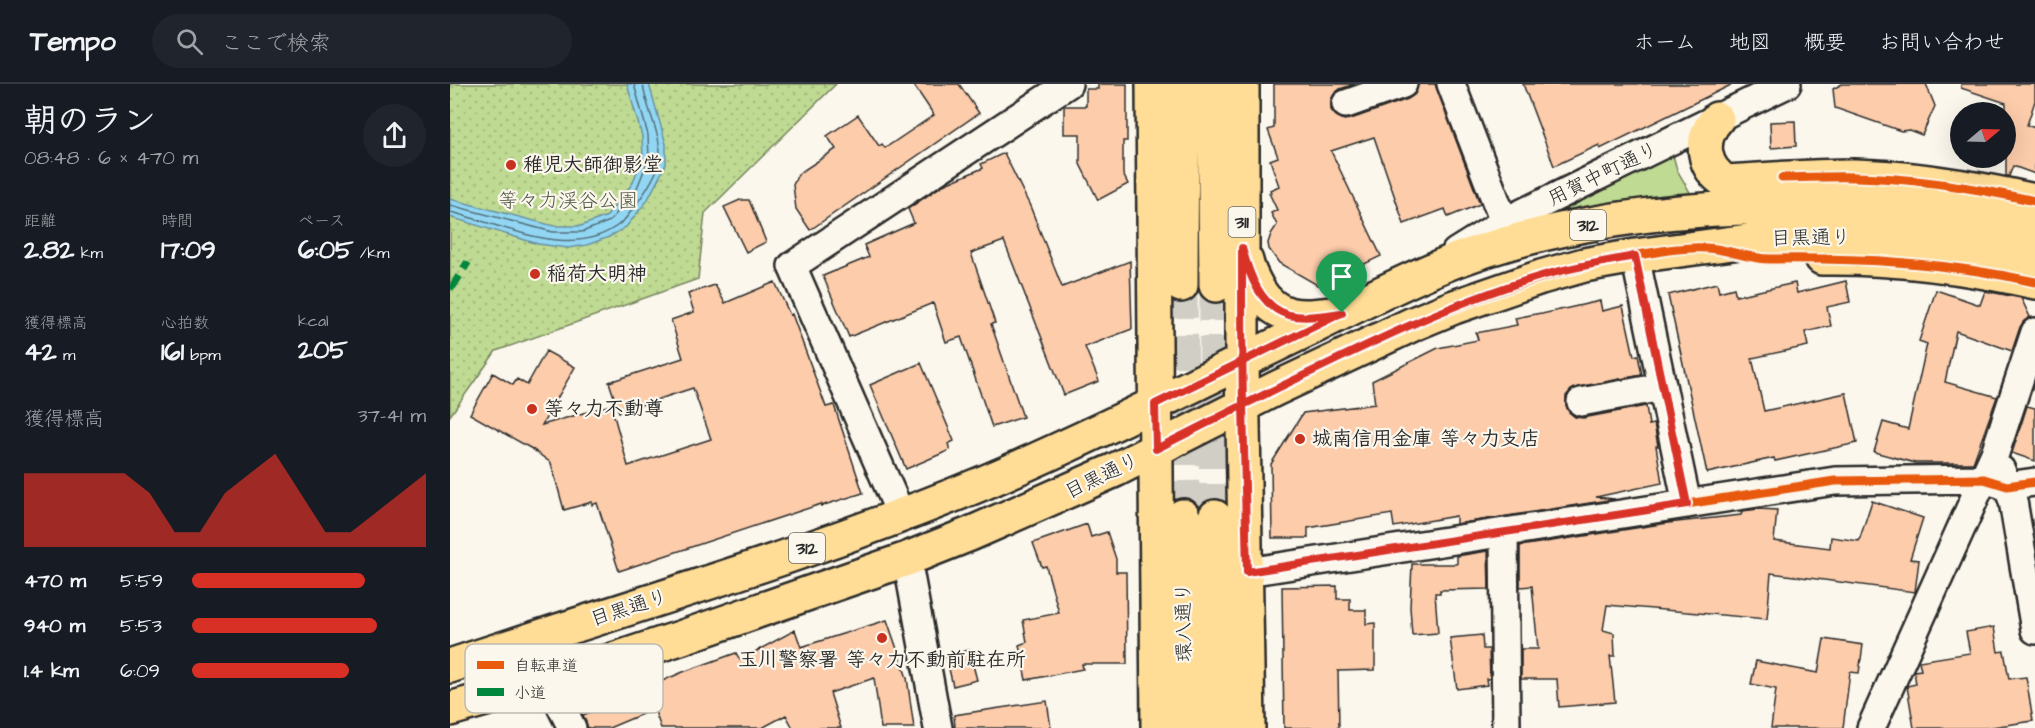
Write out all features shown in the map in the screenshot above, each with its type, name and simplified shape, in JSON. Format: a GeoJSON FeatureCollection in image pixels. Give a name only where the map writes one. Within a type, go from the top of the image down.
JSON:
{"type":"FeatureCollection","features":[{"type":"Feature","properties":{"kind":"main road"},"geometry":{"type":"LineString","coordinates":[[1152,84],[1158,728]]}},
{"type":"Feature","properties":{"kind":"main road"},"geometry":{"type":"LineString","coordinates":[[1181,285],[1182,84]]}},
{"type":"Feature","properties":{"kind":"main road","name":"311"},"geometry":{"type":"LineString","coordinates":[[1214,84],[1216,285]]}},
{"type":"Feature","properties":{"kind":"main road","name":"311"},"geometry":{"type":"LineString","coordinates":[[1242,84],[1242,361]]}},
{"type":"Feature","properties":{"kind":"main road"},"geometry":{"type":"LineString","coordinates":[[1717,119],[1707,135],[1705,156],[1714,173],[1755,194],[1854,176],[1936,183],[2035,201]]}},
{"type":"Feature","properties":{"kind":"main road","name":"目黒通り"},"geometry":{"type":"LineString","coordinates":[[519,644],[716,580],[901,515],[983,483],[1155,404],[1424,272],[1488,249],[1568,228],[1654,215],[1755,194],[1839,207],[1935,227],[2035,254]]}},
{"type":"Feature","properties":{"kind":"main road","name":"目黒通り"},"geometry":{"type":"LineString","coordinates":[[662,644],[907,559],[1063,494],[1243,405],[1455,306],[1540,276],[1635,256],[1763,239],[1874,236],[1935,227],[2014,224],[2035,229]]}},
{"type":"Feature","properties":{"kind":"main road"},"geometry":{"type":"LineString","coordinates":[[1242,248],[1254,282],[1263,297],[1274,308],[1289,315],[1305,317],[1342,313]]}},
{"type":"Feature","properties":{"kind":"main road"},"geometry":{"type":"LineString","coordinates":[[1707,248],[1764,259],[1837,258],[1944,266],[1998,273],[2035,282]]}},
{"type":"Feature","properties":{"kind":"main road"},"geometry":{"type":"LineString","coordinates":[[1242,361],[1248,728]]}},
{"type":"Feature","properties":{"kind":"main road","name":"環八通り"},"geometry":{"type":"LineString","coordinates":[[1183,516],[1186,728]]}},
{"type":"Feature","properties":{"kind":"main road","name":"環八通り"},"geometry":{"type":"LineString","coordinates":[[1215,517],[1218,728]]}},
{"type":"Feature","properties":{"kind":"main road","name":"目黒通り"},"geometry":{"type":"LineString","coordinates":[[450,666],[465,661]]}},
{"type":"Feature","properties":{"kind":"main road","name":"目黒通り"},"geometry":{"type":"LineString","coordinates":[[450,709],[465,705]]}},
{"type":"Feature","properties":{"kind":"street"},"geometry":{"type":"LineString","coordinates":[[901,515],[792,266],[1068,84]]}},
{"type":"Feature","properties":{"kind":"street"},"geometry":{"type":"LineString","coordinates":[[1346,104],[1403,84]]}},
{"type":"Feature","properties":{"kind":"street"},"geometry":{"type":"LineString","coordinates":[[1451,84],[1504,222]]}},
{"type":"Feature","properties":{"kind":"street","name":"用賀中町通り"},"geometry":{"type":"LineString","coordinates":[[1424,272],[1504,222],[1787,84]]}},
{"type":"Feature","properties":{"kind":"street"},"geometry":{"type":"LineString","coordinates":[[1635,256],[1687,504]]}},
{"type":"Feature","properties":{"kind":"street"},"geometry":{"type":"LineString","coordinates":[[1871,728],[1995,482],[1995,453],[2035,332]]}},
{"type":"Feature","properties":{"kind":"street"},"geometry":{"type":"LineString","coordinates":[[1581,402],[1662,387]]}},
{"type":"Feature","properties":{"kind":"street"},"geometry":{"type":"LineString","coordinates":[[1247,572],[1835,481],[2035,482]]}},
{"type":"Feature","properties":{"kind":"street"},"geometry":{"type":"LineString","coordinates":[[1995,482],[2013,501],[2035,630]]}},
{"type":"Feature","properties":{"kind":"street"},"geometry":{"type":"LineString","coordinates":[[1504,533],[1506,728]]}},
{"type":"Feature","properties":{"kind":"street"},"geometry":{"type":"LineString","coordinates":[[907,559],[938,728]]}},
{"type":"Feature","properties":{"kind":"street"},"geometry":{"type":"LineString","coordinates":[[565,713],[572,728]]}},
{"type":"Feature","properties":{"kind":"green space","name":"等々力渓谷公園"},"geometry":{"type":"Polygon","coordinates":[[[450,84],[836,84],[705,213],[698,279],[496,351],[450,416],[450,84]]]}},
{"type":"Feature","properties":{"kind":"green space"},"geometry":{"type":"Polygon","coordinates":[[[1673,155],[1677,170],[1691,194],[1631,200],[1567,213],[1564,211],[1564,207],[1673,155]]]}},
{"type":"Feature","properties":{"kind":"water"},"geometry":{"type":"Polygon","coordinates":[[[627,84],[649,84],[666,144],[666,164],[647,201],[626,227],[609,237],[587,245],[568,248],[538,244],[450,217],[450,199],[554,226],[581,226],[607,216],[632,184],[643,157],[642,136],[627,84]]]}},
{"type":"Feature","properties":{"kind":"building"},"geometry":{"type":"Polygon","coordinates":[[[913,84],[959,84],[979,113],[810,230],[796,209],[793,185],[798,174],[836,149],[827,136],[858,115],[879,146],[882,144],[885,148],[934,115],[913,84]]]}},
{"type":"Feature","properties":{"kind":"building"},"geometry":{"type":"Polygon","coordinates":[[[1098,84],[1127,84],[1127,141],[1123,141],[1123,174],[1128,184],[1098,200],[1080,164],[1080,134],[1064,134],[1064,106],[1086,106],[1086,89],[1098,89],[1098,84]]]}},
{"type":"Feature","properties":{"kind":"building"},"geometry":{"type":"Polygon","coordinates":[[[1274,84],[1355,84],[1340,89],[1331,101],[1331,110],[1344,120],[1408,99],[1415,94],[1418,84],[1435,84],[1480,204],[1448,217],[1445,209],[1404,224],[1374,137],[1331,151],[1381,256],[1319,286],[1279,263],[1269,249],[1268,243],[1277,225],[1271,213],[1277,210],[1269,193],[1271,193],[1270,190],[1279,186],[1270,160],[1278,157],[1268,130],[1274,128],[1274,84]]]}},
{"type":"Feature","properties":{"kind":"building"},"geometry":{"type":"Polygon","coordinates":[[[1523,84],[1733,84],[1600,149],[1599,145],[1554,166],[1523,84]]]}},
{"type":"Feature","properties":{"kind":"building"},"geometry":{"type":"Polygon","coordinates":[[[1842,84],[1926,84],[1935,106],[1922,135],[1909,130],[1901,131],[1835,108],[1833,89],[1842,84]]]}},
{"type":"Feature","properties":{"kind":"building"},"geometry":{"type":"Polygon","coordinates":[[[1961,84],[2035,84],[2035,101],[2027,125],[2035,128],[2035,174],[2016,167],[2016,102],[2003,102],[1961,88],[1961,84]]]}},
{"type":"Feature","properties":{"kind":"building"},"geometry":{"type":"Polygon","coordinates":[[[1795,121],[1796,146],[1771,148],[1770,122],[1795,121]]]}},
{"type":"Feature","properties":{"kind":"building"},"geometry":{"type":"Polygon","coordinates":[[[1004,153],[1030,206],[1062,287],[1130,261],[1132,329],[1085,347],[1099,381],[1064,395],[1004,241],[971,253],[995,323],[991,324],[1023,417],[992,427],[961,337],[946,342],[933,303],[849,337],[823,276],[869,257],[864,245],[914,223],[908,209],[943,185],[983,168],[981,164],[1004,153]]]}},
{"type":"Feature","properties":{"kind":"building"},"geometry":{"type":"Polygon","coordinates":[[[2006,168],[2012,168],[2009,176],[2006,176],[2006,168]]]}},
{"type":"Feature","properties":{"kind":"building"},"geometry":{"type":"Polygon","coordinates":[[[740,200],[749,200],[766,242],[746,252],[724,207],[740,200]]]}},
{"type":"Feature","properties":{"kind":"building"},"geometry":{"type":"Polygon","coordinates":[[[1846,281],[1850,302],[1827,307],[1831,326],[1805,332],[1808,346],[1752,358],[1764,411],[1846,393],[1857,443],[1707,473],[1668,295],[1717,283],[1719,292],[1734,288],[1736,296],[1795,283],[1797,293],[1846,281]]]}},
{"type":"Feature","properties":{"kind":"building"},"geometry":{"type":"Polygon","coordinates":[[[775,282],[790,315],[792,314],[826,407],[834,405],[863,493],[821,506],[821,504],[619,571],[597,503],[592,505],[592,502],[564,510],[551,463],[532,449],[470,414],[493,373],[513,385],[517,379],[527,385],[546,351],[575,367],[542,425],[611,405],[628,466],[711,439],[693,388],[619,412],[609,382],[683,358],[671,320],[694,312],[688,294],[715,285],[725,303],[775,282]]]}},
{"type":"Feature","properties":{"kind":"building"},"geometry":{"type":"Polygon","coordinates":[[[1936,290],[1980,305],[1985,291],[2021,298],[2030,317],[2020,327],[2012,351],[1956,331],[1945,382],[1997,397],[1973,463],[1915,463],[1874,452],[1883,422],[1908,429],[1927,344],[1919,341],[1936,290]]]}},
{"type":"Feature","properties":{"kind":"building"},"geometry":{"type":"Polygon","coordinates":[[[1600,301],[1602,311],[1623,306],[1634,356],[1638,355],[1642,375],[1578,387],[1566,396],[1566,405],[1575,417],[1583,418],[1646,406],[1649,425],[1654,424],[1662,483],[1596,497],[1615,499],[1456,524],[1456,516],[1394,527],[1392,514],[1308,528],[1308,538],[1272,538],[1271,464],[1303,413],[1375,404],[1372,381],[1438,348],[1478,340],[1476,333],[1517,325],[1515,318],[1600,301]]]}},
{"type":"Feature","properties":{"kind":"building"},"geometry":{"type":"Polygon","coordinates":[[[921,363],[954,441],[948,444],[950,450],[906,469],[870,385],[921,363]]]}},
{"type":"Feature","properties":{"kind":"building"},"geometry":{"type":"Polygon","coordinates":[[[2027,406],[2035,408],[2035,461],[2012,453],[2027,406]]]}},
{"type":"Feature","properties":{"kind":"building"},"geometry":{"type":"Polygon","coordinates":[[[1872,501],[1923,518],[1910,559],[1919,560],[1915,592],[1771,573],[1767,619],[1607,605],[1603,630],[1614,633],[1615,656],[1610,656],[1615,702],[1559,707],[1557,679],[1521,679],[1521,649],[1538,649],[1532,586],[1520,587],[1520,546],[1668,523],[1741,515],[1742,511],[1759,509],[1777,510],[1774,541],[1830,548],[1831,537],[1859,541],[1872,501]]]}},
{"type":"Feature","properties":{"kind":"building"},"geometry":{"type":"Polygon","coordinates":[[[1087,524],[1091,537],[1107,532],[1116,559],[1116,572],[1126,572],[1127,664],[1082,664],[1083,669],[1026,680],[1019,645],[1027,642],[1023,620],[1059,613],[1046,566],[1042,567],[1033,543],[1087,524]]]}},
{"type":"Feature","properties":{"kind":"building"},"geometry":{"type":"Polygon","coordinates":[[[1488,551],[1489,589],[1440,590],[1440,593],[1435,593],[1438,633],[1412,635],[1410,607],[1412,564],[1457,564],[1457,556],[1488,551]]]}},
{"type":"Feature","properties":{"kind":"building"},"geometry":{"type":"Polygon","coordinates":[[[1337,586],[1337,599],[1350,599],[1350,610],[1366,610],[1366,624],[1375,623],[1375,670],[1338,671],[1339,728],[1284,728],[1282,587],[1337,586]]]}},
{"type":"Feature","properties":{"kind":"building"},"geometry":{"type":"Polygon","coordinates":[[[887,620],[907,678],[914,728],[881,728],[874,678],[830,693],[841,728],[793,728],[786,715],[762,728],[661,728],[655,713],[663,713],[663,681],[736,653],[740,660],[795,630],[801,647],[887,620]]]}},
{"type":"Feature","properties":{"kind":"building"},"geometry":{"type":"Polygon","coordinates":[[[1994,627],[1998,652],[2004,651],[2009,679],[2026,677],[2033,721],[1985,728],[1914,728],[1907,686],[1916,684],[1914,671],[1921,670],[1919,661],[1970,653],[1966,632],[1994,627]]]}},
{"type":"Feature","properties":{"kind":"building"},"geometry":{"type":"Polygon","coordinates":[[[1482,635],[1483,649],[1489,649],[1490,679],[1486,679],[1487,685],[1457,689],[1450,638],[1482,635]]]}},
{"type":"Feature","properties":{"kind":"building"},"geometry":{"type":"Polygon","coordinates":[[[1824,639],[1863,645],[1859,673],[1850,672],[1843,728],[1771,728],[1776,689],[1751,684],[1756,661],[1818,673],[1824,639]]]}},
{"type":"Feature","properties":{"kind":"building"},"geometry":{"type":"Polygon","coordinates":[[[969,650],[977,680],[953,686],[946,656],[969,650]]]}},
{"type":"Feature","properties":{"kind":"building"},"geometry":{"type":"Polygon","coordinates":[[[1047,701],[1051,728],[955,728],[954,715],[1047,701]]]}},
{"type":"Feature","properties":{"kind":"building"},"geometry":{"type":"Polygon","coordinates":[[[588,713],[645,713],[609,728],[588,728],[583,715],[588,713]]]}},
{"type":"Feature","properties":{"kind":"tunnel"},"geometry":{"type":"LineString","coordinates":[[1181,285],[1183,516]]}},
{"type":"Feature","properties":{"kind":"tunnel"},"geometry":{"type":"LineString","coordinates":[[1215,517],[1216,285]]}},
{"type":"Feature","properties":{"kind":"marked path"},"geometry":{"type":"LineString","coordinates":[[450,285],[453,286],[468,262]]}},
{"type":"Feature","properties":{"kind":"cycle path"},"geometry":{"type":"LineString","coordinates":[[1782,178],[1901,179],[1968,188],[2035,201]]}},
{"type":"Feature","properties":{"kind":"cycle path"},"geometry":{"type":"LineString","coordinates":[[1243,405],[1382,338],[1477,299],[1576,268],[1656,252],[1707,248],[1762,259],[1837,259],[1903,263],[1969,270],[2035,282]]}},
{"type":"Feature","properties":{"kind":"cycle path"},"geometry":{"type":"LineString","coordinates":[[1247,572],[1835,481],[1984,479],[2007,486],[2035,482]]}},
{"type":"Feature","properties":{"kind":"place","name":"稚児大師御影堂"},"geometry":{"type":"Point","coordinates":[511,165]}},
{"type":"Feature","properties":{"kind":"place","name":"稲荷大明神"},"geometry":{"type":"Point","coordinates":[535,274]}},
{"type":"Feature","properties":{"kind":"place","name":"等々力不動尊"},"geometry":{"type":"Point","coordinates":[532,409]}},
{"type":"Feature","properties":{"kind":"place","name":"城南信用金庫 等々力支店"},"geometry":{"type":"Point","coordinates":[1300,439]}},
{"type":"Feature","properties":{"kind":"place","name":"玉川警察署 等々力不動前駐在所"},"geometry":{"type":"Point","coordinates":[882,638]}},
{"type":"Feature","properties":{"kind":"route"},"geometry":{"type":"LineString","coordinates":[[1342,313],[1242,361],[1155,404],[1156,449],[1243,405],[1247,572],[1687,504],[1635,256],[1540,276],[1455,306],[1243,405],[1242,361],[1242,248],[1254,282],[1263,297],[1274,308],[1289,315],[1305,317],[1342,313]]}}]}
